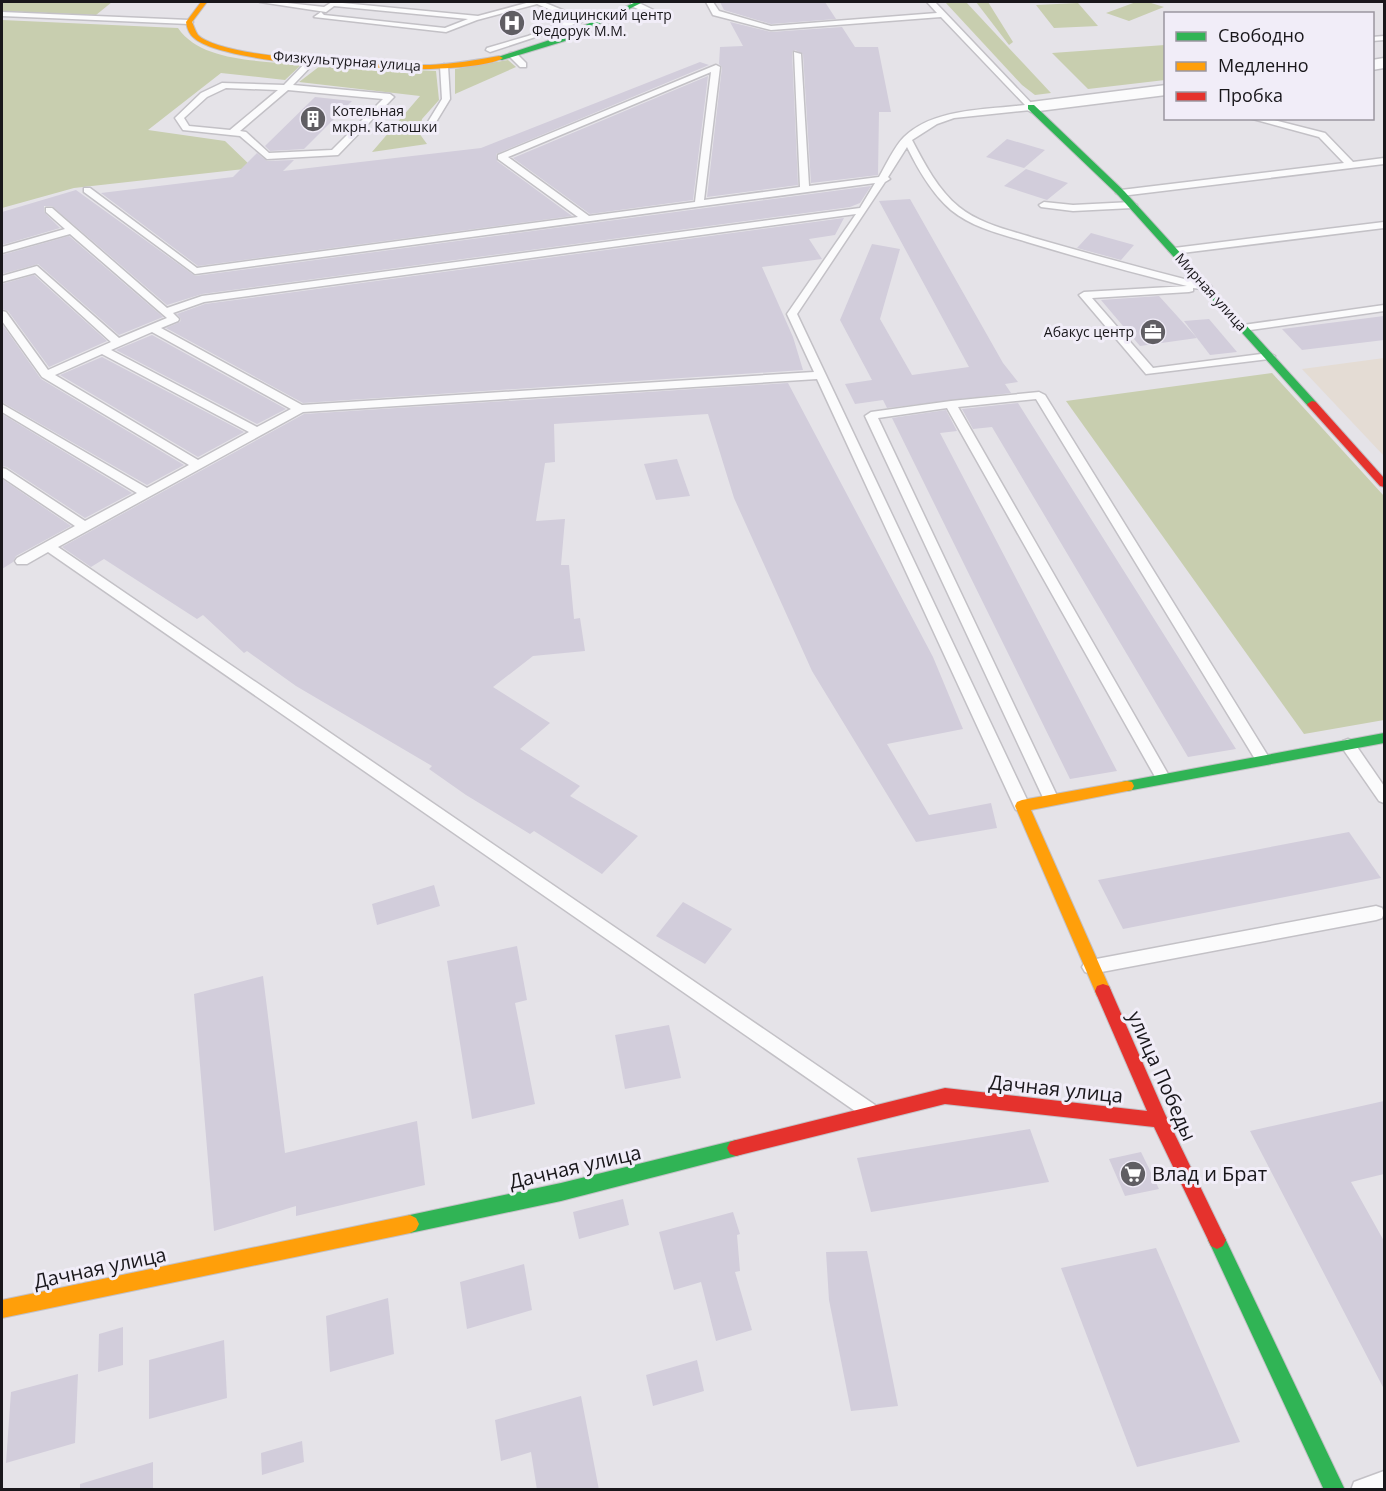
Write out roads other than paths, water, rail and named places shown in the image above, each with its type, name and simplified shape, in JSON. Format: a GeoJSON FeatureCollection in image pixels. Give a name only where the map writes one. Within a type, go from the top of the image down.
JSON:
{"type":"FeatureCollection","features":[{"type":"Feature","properties":{"kind":"street"},"geometry":{"type":"LineString","coordinates":[[189,22],[204,2]]}},
{"type":"Feature","properties":{"kind":"street","name":"Физкультурная улица"},"geometry":{"type":"LineString","coordinates":[[189,22],[191,31],[198,38],[218,46],[313,60],[394,67],[444,66],[518,60],[637,3]]}},
{"type":"Feature","properties":{"kind":"street"},"geometry":{"type":"LineString","coordinates":[[1031,106],[1164,90]]}},
{"type":"Feature","properties":{"kind":"street","name":"Мирная улица"},"geometry":{"type":"LineString","coordinates":[[1031,106],[1121,193],[1384,484]]}},
{"type":"Feature","properties":{"kind":"street"},"geometry":{"type":"LineString","coordinates":[[1023,806],[1384,738]]}},
{"type":"Feature","properties":{"kind":"street","name":"улица Победы"},"geometry":{"type":"LineString","coordinates":[[1023,806],[1159,1120],[1308,1428],[1335,1490]]}},
{"type":"Feature","properties":{"kind":"street","name":"Дачная улица"},"geometry":{"type":"LineString","coordinates":[[2,1309],[561,1192],[945,1096],[1159,1120]]}},
{"type":"Feature","properties":{"kind":"lane"},"geometry":{"type":"LineString","coordinates":[[264,2],[331,5],[478,18]]}},
{"type":"Feature","properties":{"kind":"lane"},"geometry":{"type":"LineString","coordinates":[[331,5],[318,16],[446,30],[478,18],[538,2],[594,24]]}},
{"type":"Feature","properties":{"kind":"lane"},"geometry":{"type":"LineString","coordinates":[[710,2],[716,13],[771,28],[944,15]]}},
{"type":"Feature","properties":{"kind":"lane"},"geometry":{"type":"LineString","coordinates":[[931,2],[1031,106]]}},
{"type":"Feature","properties":{"kind":"lane"},"geometry":{"type":"LineString","coordinates":[[637,3],[664,17]]}},
{"type":"Feature","properties":{"kind":"lane"},"geometry":{"type":"LineString","coordinates":[[2,14],[189,22]]}},
{"type":"Feature","properties":{"kind":"lane"},"geometry":{"type":"LineString","coordinates":[[490,50],[531,39],[578,19]]}},
{"type":"Feature","properties":{"kind":"lane"},"geometry":{"type":"LineString","coordinates":[[796,54],[805,190]]}},
{"type":"Feature","properties":{"kind":"lane"},"geometry":{"type":"LineString","coordinates":[[232,133],[286,87],[313,60]]}},
{"type":"Feature","properties":{"kind":"lane"},"geometry":{"type":"LineString","coordinates":[[430,125],[446,99],[444,66]]}},
{"type":"Feature","properties":{"kind":"lane"},"geometry":{"type":"LineString","coordinates":[[586,218],[501,157],[716,67],[699,204]]}},
{"type":"Feature","properties":{"kind":"lane"},"geometry":{"type":"LineString","coordinates":[[225,85],[258,88],[286,87],[390,97],[335,153],[267,156],[243,134],[186,128],[179,118],[204,95],[225,85]]}},
{"type":"Feature","properties":{"kind":"lane"},"geometry":{"type":"LineString","coordinates":[[1023,806],[792,314],[885,179],[907,139],[934,122],[953,116],[1031,106]]}},
{"type":"Feature","properties":{"kind":"lane"},"geometry":{"type":"LineString","coordinates":[[1261,120],[1322,135],[1351,165]]}},
{"type":"Feature","properties":{"kind":"lane"},"geometry":{"type":"LineString","coordinates":[[907,139],[914,154],[952,206],[967,217],[986,226],[1101,262],[1207,288]]}},
{"type":"Feature","properties":{"kind":"lane"},"geometry":{"type":"LineString","coordinates":[[1121,193],[1384,161]]}},
{"type":"Feature","properties":{"kind":"lane"},"geometry":{"type":"LineString","coordinates":[[87,189],[195,271],[885,179]]}},
{"type":"Feature","properties":{"kind":"lane"},"geometry":{"type":"LineString","coordinates":[[1044,205],[1073,208],[1132,205]]}},
{"type":"Feature","properties":{"kind":"lane"},"geometry":{"type":"LineString","coordinates":[[46,375],[174,319],[49,210]]}},
{"type":"Feature","properties":{"kind":"lane"},"geometry":{"type":"LineString","coordinates":[[165,312],[202,299],[863,210]]}},
{"type":"Feature","properties":{"kind":"lane"},"geometry":{"type":"LineString","coordinates":[[1173,251],[1384,225]]}},
{"type":"Feature","properties":{"kind":"lane"},"geometry":{"type":"LineString","coordinates":[[2,250],[72,230]]}},
{"type":"Feature","properties":{"kind":"lane"},"geometry":{"type":"LineString","coordinates":[[2,279],[37,269],[118,343]]}},
{"type":"Feature","properties":{"kind":"lane"},"geometry":{"type":"LineString","coordinates":[[1207,288],[1084,295],[1150,372],[1269,356]]}},
{"type":"Feature","properties":{"kind":"lane"},"geometry":{"type":"LineString","coordinates":[[1243,328],[1384,308]]}},
{"type":"Feature","properties":{"kind":"lane"},"geometry":{"type":"LineString","coordinates":[[2,314],[46,375],[198,465]]}},
{"type":"Feature","properties":{"kind":"lane"},"geometry":{"type":"LineString","coordinates":[[152,328],[300,409]]}},
{"type":"Feature","properties":{"kind":"lane"},"geometry":{"type":"LineString","coordinates":[[102,350],[257,432]]}},
{"type":"Feature","properties":{"kind":"lane"},"geometry":{"type":"LineString","coordinates":[[22,561],[300,409],[822,375]]}},
{"type":"Feature","properties":{"kind":"lane"},"geometry":{"type":"LineString","coordinates":[[1051,800],[871,416],[951,404],[1039,395],[1263,760]]}},
{"type":"Feature","properties":{"kind":"lane"},"geometry":{"type":"LineString","coordinates":[[951,404],[1162,778]]}},
{"type":"Feature","properties":{"kind":"lane"},"geometry":{"type":"LineString","coordinates":[[2,407],[147,493]]}},
{"type":"Feature","properties":{"kind":"lane"},"geometry":{"type":"LineString","coordinates":[[2,472],[85,526]]}},
{"type":"Feature","properties":{"kind":"lane"},"geometry":{"type":"LineString","coordinates":[[49,547],[873,1114]]}},
{"type":"Feature","properties":{"kind":"lane"},"geometry":{"type":"LineString","coordinates":[[1348,745],[1384,797]]}},
{"type":"Feature","properties":{"kind":"lane"},"geometry":{"type":"LineString","coordinates":[[1091,967],[1376,913]]}},
{"type":"Feature","properties":{"kind":"lane"},"geometry":{"type":"LineString","coordinates":[[1362,1490],[1384,1482]]}},
{"type":"Feature","properties":{"kind":"place","name":"Медицинский центр Федорук М.М."},"geometry":{"type":"Point","coordinates":[512,23]}},
{"type":"Feature","properties":{"kind":"place","name":"Котельная мкрн. Катюшки"},"geometry":{"type":"Point","coordinates":[313,119]}},
{"type":"Feature","properties":{"kind":"place","name":"Абакус центр"},"geometry":{"type":"Point","coordinates":[1153,332]}},
{"type":"Feature","properties":{"kind":"place","name":"Влад и Брат"},"geometry":{"type":"Point","coordinates":[1133,1174]}}]}
